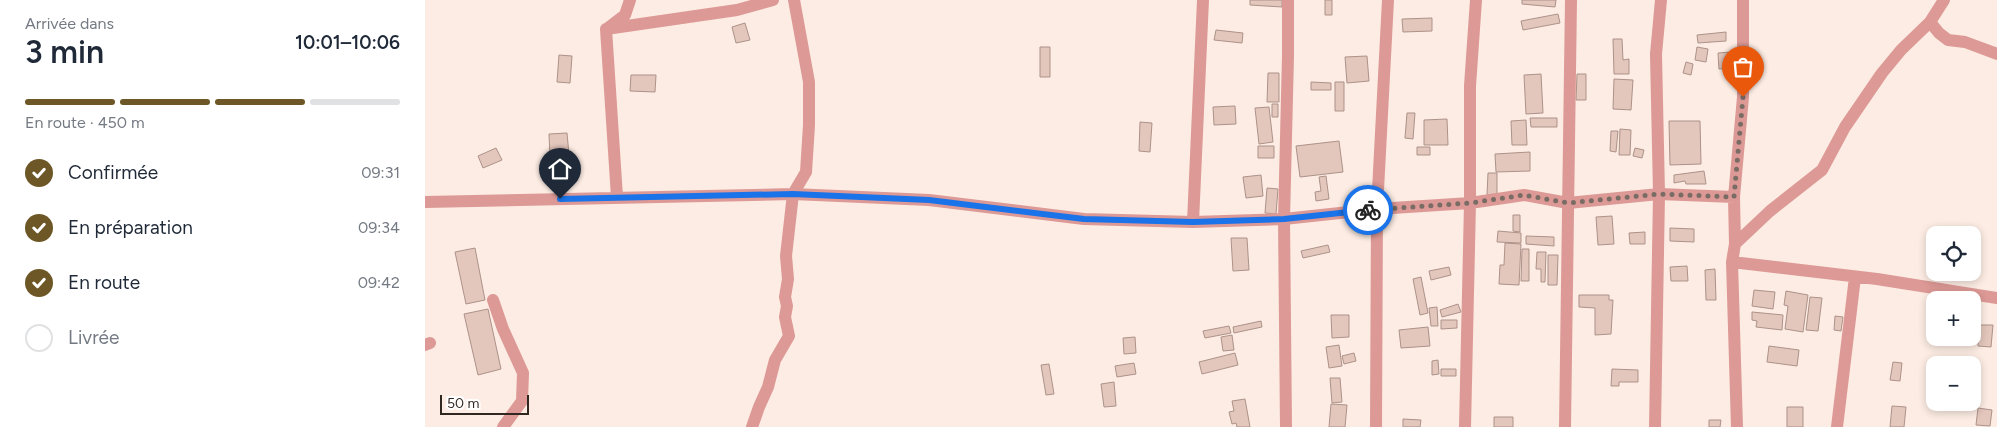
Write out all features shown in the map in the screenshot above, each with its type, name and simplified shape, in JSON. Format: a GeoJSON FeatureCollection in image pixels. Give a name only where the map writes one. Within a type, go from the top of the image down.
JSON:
{"type":"FeatureCollection","features":[{"type":"Feature","properties":{"kind":"street"},"geometry":{"type":"LineString","coordinates":[[606,29],[625,15],[630,0]]}},
{"type":"Feature","properties":{"kind":"street"},"geometry":{"type":"LineString","coordinates":[[606,29],[737,10],[773,0]]}},
{"type":"Feature","properties":{"kind":"street"},"geometry":{"type":"LineString","coordinates":[[752,427],[768,387],[775,360],[789,336],[785,317],[787,306],[785,297],[788,279],[786,256],[793,194],[806,172],[809,82],[794,0]]}},
{"type":"Feature","properties":{"kind":"street"},"geometry":{"type":"LineString","coordinates":[[1193,222],[1203,0]]}},
{"type":"Feature","properties":{"kind":"street"},"geometry":{"type":"LineString","coordinates":[[1286,427],[1284,219],[1288,0]]}},
{"type":"Feature","properties":{"kind":"street"},"geometry":{"type":"LineString","coordinates":[[1376,427],[1377,209],[1388,0]]}},
{"type":"Feature","properties":{"kind":"street"},"geometry":{"type":"LineString","coordinates":[[1465,427],[1470,203],[1470,86],[1476,0]]}},
{"type":"Feature","properties":{"kind":"street"},"geometry":{"type":"LineString","coordinates":[[1565,427],[1571,0]]}},
{"type":"Feature","properties":{"kind":"street"},"geometry":{"type":"LineString","coordinates":[[1655,427],[1659,194],[1656,54],[1661,0]]}},
{"type":"Feature","properties":{"kind":"street"},"geometry":{"type":"LineString","coordinates":[[1737,427],[1733,262],[1735,244],[1734,197],[1743,97],[1743,0]]}},
{"type":"Feature","properties":{"kind":"street"},"geometry":{"type":"LineString","coordinates":[[1735,244],[1770,212],[1823,170],[1845,127],[1882,73],[1901,50],[1930,22],[1944,0]]}},
{"type":"Feature","properties":{"kind":"street"},"geometry":{"type":"LineString","coordinates":[[1930,22],[1948,40],[1965,42],[1997,54]]}},
{"type":"Feature","properties":{"kind":"street"},"geometry":{"type":"LineString","coordinates":[[606,29],[617,197]]}},
{"type":"Feature","properties":{"kind":"street"},"geometry":{"type":"LineString","coordinates":[[425,202],[793,194],[929,200],[1084,219],[1193,222],[1284,219],[1377,209],[1470,203],[1524,195],[1568,203],[1659,194],[1734,197]]}},
{"type":"Feature","properties":{"kind":"street"},"geometry":{"type":"LineString","coordinates":[[1733,262],[1855,277],[1997,298]]}},
{"type":"Feature","properties":{"kind":"street"},"geometry":{"type":"LineString","coordinates":[[1837,427],[1855,277]]}},
{"type":"Feature","properties":{"kind":"street"},"geometry":{"type":"LineString","coordinates":[[493,300],[503,329],[523,373],[523,401],[503,427]]}},
{"type":"Feature","properties":{"kind":"building"},"geometry":{"type":"Polygon","coordinates":[[[1250,0],[1282,0],[1282,7],[1250,5],[1250,0]]]}},
{"type":"Feature","properties":{"kind":"building"},"geometry":{"type":"Polygon","coordinates":[[[1325,0],[1332,0],[1332,15],[1325,15],[1325,0]]]}},
{"type":"Feature","properties":{"kind":"building"},"geometry":{"type":"Polygon","coordinates":[[[1522,0],[1556,0],[1555,7],[1522,4],[1522,0]]]}},
{"type":"Feature","properties":{"kind":"building"},"geometry":{"type":"Polygon","coordinates":[[[1558,14],[1560,23],[1523,30],[1521,21],[1558,14]]]}},
{"type":"Feature","properties":{"kind":"building"},"geometry":{"type":"Polygon","coordinates":[[[1432,18],[1432,31],[1403,32],[1402,19],[1432,18]]]}},
{"type":"Feature","properties":{"kind":"building"},"geometry":{"type":"Polygon","coordinates":[[[745,23],[750,40],[736,43],[732,27],[745,23]]]}},
{"type":"Feature","properties":{"kind":"building"},"geometry":{"type":"Polygon","coordinates":[[[1216,30],[1243,33],[1242,43],[1214,40],[1216,30]]]}},
{"type":"Feature","properties":{"kind":"building"},"geometry":{"type":"Polygon","coordinates":[[[1726,32],[1726,41],[1698,43],[1697,35],[1726,32]]]}},
{"type":"Feature","properties":{"kind":"building"},"geometry":{"type":"Polygon","coordinates":[[[1613,39],[1622,39],[1623,60],[1629,59],[1629,74],[1614,74],[1613,39]]]}},
{"type":"Feature","properties":{"kind":"building"},"geometry":{"type":"Polygon","coordinates":[[[1040,47],[1050,47],[1050,77],[1040,77],[1040,47]]]}},
{"type":"Feature","properties":{"kind":"building"},"geometry":{"type":"Polygon","coordinates":[[[1697,47],[1708,49],[1706,62],[1695,60],[1697,47]]]}},
{"type":"Feature","properties":{"kind":"building"},"geometry":{"type":"Polygon","coordinates":[[[1732,52],[1733,68],[1719,69],[1718,53],[1732,52]]]}},
{"type":"Feature","properties":{"kind":"building"},"geometry":{"type":"Polygon","coordinates":[[[559,55],[572,56],[570,83],[557,82],[559,55]]]}},
{"type":"Feature","properties":{"kind":"building"},"geometry":{"type":"Polygon","coordinates":[[[1367,56],[1369,81],[1347,83],[1345,57],[1367,56]]]}},
{"type":"Feature","properties":{"kind":"building"},"geometry":{"type":"Polygon","coordinates":[[[1686,62],[1693,64],[1691,75],[1683,73],[1686,62]]]}},
{"type":"Feature","properties":{"kind":"building"},"geometry":{"type":"Polygon","coordinates":[[[1268,73],[1279,73],[1279,102],[1267,102],[1268,73]]]}},
{"type":"Feature","properties":{"kind":"building"},"geometry":{"type":"Polygon","coordinates":[[[1541,74],[1543,113],[1526,114],[1524,75],[1541,74]]]}},
{"type":"Feature","properties":{"kind":"building"},"geometry":{"type":"Polygon","coordinates":[[[1577,74],[1586,74],[1586,100],[1576,100],[1577,74]]]}},
{"type":"Feature","properties":{"kind":"building"},"geometry":{"type":"Polygon","coordinates":[[[631,75],[656,75],[655,92],[630,91],[631,75]]]}},
{"type":"Feature","properties":{"kind":"building"},"geometry":{"type":"Polygon","coordinates":[[[1614,79],[1633,80],[1631,110],[1613,109],[1614,79]]]}},
{"type":"Feature","properties":{"kind":"building"},"geometry":{"type":"Polygon","coordinates":[[[1311,82],[1331,83],[1331,90],[1311,90],[1311,82]]]}},
{"type":"Feature","properties":{"kind":"building"},"geometry":{"type":"Polygon","coordinates":[[[1335,82],[1344,82],[1344,111],[1335,111],[1335,82]]]}},
{"type":"Feature","properties":{"kind":"building"},"geometry":{"type":"Polygon","coordinates":[[[1272,104],[1278,104],[1278,117],[1272,117],[1272,104]]]}},
{"type":"Feature","properties":{"kind":"building"},"geometry":{"type":"Polygon","coordinates":[[[1235,106],[1236,124],[1214,125],[1213,107],[1235,106]]]}},
{"type":"Feature","properties":{"kind":"building"},"geometry":{"type":"Polygon","coordinates":[[[1269,107],[1273,142],[1259,144],[1255,108],[1269,107]]]}},
{"type":"Feature","properties":{"kind":"building"},"geometry":{"type":"Polygon","coordinates":[[[1407,113],[1415,113],[1413,139],[1405,138],[1407,113]]]}},
{"type":"Feature","properties":{"kind":"building"},"geometry":{"type":"Polygon","coordinates":[[[1530,118],[1557,118],[1557,127],[1531,127],[1530,118]]]}},
{"type":"Feature","properties":{"kind":"building"},"geometry":{"type":"Polygon","coordinates":[[[1447,119],[1448,145],[1424,145],[1424,120],[1447,119]]]}},
{"type":"Feature","properties":{"kind":"building"},"geometry":{"type":"Polygon","coordinates":[[[1526,120],[1527,145],[1512,145],[1511,121],[1526,120]]]}},
{"type":"Feature","properties":{"kind":"building"},"geometry":{"type":"Polygon","coordinates":[[[1669,121],[1700,121],[1701,164],[1670,165],[1669,121]]]}},
{"type":"Feature","properties":{"kind":"building"},"geometry":{"type":"Polygon","coordinates":[[[1140,122],[1152,123],[1150,152],[1139,151],[1140,122]]]}},
{"type":"Feature","properties":{"kind":"building"},"geometry":{"type":"Polygon","coordinates":[[[1620,129],[1631,130],[1630,155],[1619,155],[1620,129]]]}},
{"type":"Feature","properties":{"kind":"building"},"geometry":{"type":"Polygon","coordinates":[[[1611,131],[1618,131],[1616,152],[1610,151],[1611,131]]]}},
{"type":"Feature","properties":{"kind":"building"},"geometry":{"type":"Polygon","coordinates":[[[567,133],[569,155],[550,157],[549,134],[567,133]]]}},
{"type":"Feature","properties":{"kind":"building"},"geometry":{"type":"Polygon","coordinates":[[[1339,141],[1343,172],[1300,177],[1296,146],[1339,141]]]}},
{"type":"Feature","properties":{"kind":"building"},"geometry":{"type":"Polygon","coordinates":[[[1258,146],[1274,146],[1274,158],[1258,158],[1258,146]]]}},
{"type":"Feature","properties":{"kind":"building"},"geometry":{"type":"Polygon","coordinates":[[[1417,147],[1430,147],[1430,155],[1417,155],[1417,147]]]}},
{"type":"Feature","properties":{"kind":"building"},"geometry":{"type":"Polygon","coordinates":[[[496,148],[502,160],[483,168],[478,156],[496,148]]]}},
{"type":"Feature","properties":{"kind":"building"},"geometry":{"type":"Polygon","coordinates":[[[1635,148],[1644,150],[1642,158],[1633,156],[1635,148]]]}},
{"type":"Feature","properties":{"kind":"building"},"geometry":{"type":"Polygon","coordinates":[[[1530,152],[1530,171],[1496,172],[1495,154],[1530,152]]]}},
{"type":"Feature","properties":{"kind":"building"},"geometry":{"type":"Polygon","coordinates":[[[1704,171],[1706,184],[1686,184],[1685,181],[1674,183],[1674,175],[1704,171]]]}},
{"type":"Feature","properties":{"kind":"building"},"geometry":{"type":"Polygon","coordinates":[[[1488,173],[1497,173],[1497,195],[1487,195],[1488,173]]]}},
{"type":"Feature","properties":{"kind":"building"},"geometry":{"type":"Polygon","coordinates":[[[1261,175],[1263,196],[1246,198],[1243,177],[1261,175]]]}},
{"type":"Feature","properties":{"kind":"building"},"geometry":{"type":"Polygon","coordinates":[[[1326,176],[1329,199],[1316,201],[1315,192],[1321,191],[1319,177],[1326,176]]]}},
{"type":"Feature","properties":{"kind":"building"},"geometry":{"type":"Polygon","coordinates":[[[1267,188],[1278,189],[1276,214],[1265,213],[1267,188]]]}},
{"type":"Feature","properties":{"kind":"building"},"geometry":{"type":"Polygon","coordinates":[[[1513,215],[1520,215],[1520,232],[1513,231],[1513,215]]]}},
{"type":"Feature","properties":{"kind":"building"},"geometry":{"type":"Polygon","coordinates":[[[1612,216],[1614,244],[1598,245],[1596,217],[1612,216]]]}},
{"type":"Feature","properties":{"kind":"building"},"geometry":{"type":"Polygon","coordinates":[[[1670,228],[1694,229],[1694,242],[1670,241],[1670,228]]]}},
{"type":"Feature","properties":{"kind":"building"},"geometry":{"type":"Polygon","coordinates":[[[1498,231],[1521,233],[1521,243],[1497,242],[1498,231]]]}},
{"type":"Feature","properties":{"kind":"building"},"geometry":{"type":"Polygon","coordinates":[[[1645,232],[1645,244],[1630,244],[1629,233],[1645,232]]]}},
{"type":"Feature","properties":{"kind":"building"},"geometry":{"type":"Polygon","coordinates":[[[1526,236],[1554,237],[1554,246],[1526,244],[1526,236]]]}},
{"type":"Feature","properties":{"kind":"building"},"geometry":{"type":"Polygon","coordinates":[[[1231,238],[1247,238],[1249,270],[1233,271],[1231,238]]]}},
{"type":"Feature","properties":{"kind":"building"},"geometry":{"type":"Polygon","coordinates":[[[1505,243],[1521,244],[1519,285],[1499,284],[1500,265],[1504,265],[1505,243]]]}},
{"type":"Feature","properties":{"kind":"building"},"geometry":{"type":"Polygon","coordinates":[[[1328,245],[1330,252],[1303,258],[1301,251],[1328,245]]]}},
{"type":"Feature","properties":{"kind":"building"},"geometry":{"type":"Polygon","coordinates":[[[475,248],[485,300],[466,304],[455,252],[475,248]]]}},
{"type":"Feature","properties":{"kind":"building"},"geometry":{"type":"Polygon","coordinates":[[[1522,249],[1529,249],[1529,281],[1521,281],[1522,249]]]}},
{"type":"Feature","properties":{"kind":"building"},"geometry":{"type":"Polygon","coordinates":[[[1537,252],[1546,252],[1545,282],[1541,282],[1541,269],[1536,269],[1537,252]]]}},
{"type":"Feature","properties":{"kind":"building"},"geometry":{"type":"Polygon","coordinates":[[[1548,255],[1558,255],[1557,285],[1548,285],[1548,255]]]}},
{"type":"Feature","properties":{"kind":"building"},"geometry":{"type":"Polygon","coordinates":[[[1687,266],[1688,281],[1671,281],[1670,267],[1687,266]]]}},
{"type":"Feature","properties":{"kind":"building"},"geometry":{"type":"Polygon","coordinates":[[[1449,267],[1451,275],[1431,280],[1429,271],[1449,267]]]}},
{"type":"Feature","properties":{"kind":"building"},"geometry":{"type":"Polygon","coordinates":[[[1715,269],[1716,300],[1706,300],[1705,270],[1715,269]]]}},
{"type":"Feature","properties":{"kind":"building"},"geometry":{"type":"Polygon","coordinates":[[[1421,277],[1428,313],[1420,315],[1413,279],[1421,277]]]}},
{"type":"Feature","properties":{"kind":"building"},"geometry":{"type":"Polygon","coordinates":[[[1754,290],[1775,292],[1773,309],[1752,306],[1754,290]]]}},
{"type":"Feature","properties":{"kind":"building"},"geometry":{"type":"Polygon","coordinates":[[[1786,291],[1808,295],[1803,332],[1785,329],[1788,306],[1784,305],[1786,291]]]}},
{"type":"Feature","properties":{"kind":"building"},"geometry":{"type":"Polygon","coordinates":[[[1579,295],[1609,295],[1609,300],[1613,300],[1611,334],[1595,335],[1595,308],[1579,307],[1579,295]]]}},
{"type":"Feature","properties":{"kind":"building"},"geometry":{"type":"Polygon","coordinates":[[[1810,297],[1822,298],[1818,331],[1806,330],[1810,297]]]}},
{"type":"Feature","properties":{"kind":"building"},"geometry":{"type":"Polygon","coordinates":[[[1458,304],[1461,312],[1442,317],[1440,310],[1458,304]]]}},
{"type":"Feature","properties":{"kind":"building"},"geometry":{"type":"Polygon","coordinates":[[[1437,307],[1438,326],[1431,326],[1429,308],[1437,307]]]}},
{"type":"Feature","properties":{"kind":"building"},"geometry":{"type":"Polygon","coordinates":[[[488,309],[501,369],[478,375],[464,314],[488,309]]]}},
{"type":"Feature","properties":{"kind":"building"},"geometry":{"type":"Polygon","coordinates":[[[1752,312],[1783,315],[1782,330],[1756,327],[1757,321],[1752,320],[1752,312]]]}},
{"type":"Feature","properties":{"kind":"building"},"geometry":{"type":"Polygon","coordinates":[[[1331,315],[1349,315],[1349,337],[1332,338],[1331,315]]]}},
{"type":"Feature","properties":{"kind":"building"},"geometry":{"type":"Polygon","coordinates":[[[1835,316],[1843,317],[1841,331],[1834,330],[1835,316]]]}},
{"type":"Feature","properties":{"kind":"building"},"geometry":{"type":"Polygon","coordinates":[[[1441,320],[1457,320],[1457,328],[1441,329],[1441,320]]]}},
{"type":"Feature","properties":{"kind":"building"},"geometry":{"type":"Polygon","coordinates":[[[1261,321],[1262,327],[1234,333],[1233,327],[1261,321]]]}},
{"type":"Feature","properties":{"kind":"building"},"geometry":{"type":"Polygon","coordinates":[[[1981,325],[1993,325],[1991,347],[1978,346],[1981,346],[1981,325]]]}},
{"type":"Feature","properties":{"kind":"building"},"geometry":{"type":"Polygon","coordinates":[[[1229,326],[1231,333],[1205,338],[1203,331],[1229,326]]]}},
{"type":"Feature","properties":{"kind":"building"},"geometry":{"type":"Polygon","coordinates":[[[1428,327],[1430,346],[1401,348],[1399,330],[1428,327]]]}},
{"type":"Feature","properties":{"kind":"building"},"geometry":{"type":"Polygon","coordinates":[[[1232,335],[1234,350],[1223,351],[1221,337],[1232,335]]]}},
{"type":"Feature","properties":{"kind":"building"},"geometry":{"type":"Polygon","coordinates":[[[1135,337],[1136,353],[1124,354],[1123,338],[1135,337]]]}},
{"type":"Feature","properties":{"kind":"building"},"geometry":{"type":"Polygon","coordinates":[[[1339,345],[1342,366],[1329,368],[1326,347],[1339,345]]]}},
{"type":"Feature","properties":{"kind":"building"},"geometry":{"type":"Polygon","coordinates":[[[1769,346],[1799,350],[1797,366],[1767,362],[1769,346]]]}},
{"type":"Feature","properties":{"kind":"building"},"geometry":{"type":"Polygon","coordinates":[[[1235,353],[1238,365],[1202,374],[1199,362],[1235,353]]]}},
{"type":"Feature","properties":{"kind":"building"},"geometry":{"type":"Polygon","coordinates":[[[1354,353],[1356,361],[1344,364],[1342,356],[1354,353]]]}},
{"type":"Feature","properties":{"kind":"building"},"geometry":{"type":"Polygon","coordinates":[[[1438,360],[1439,374],[1432,375],[1432,361],[1438,360]]]}},
{"type":"Feature","properties":{"kind":"building"},"geometry":{"type":"Polygon","coordinates":[[[1893,362],[1902,363],[1900,381],[1890,380],[1893,362]]]}},
{"type":"Feature","properties":{"kind":"building"},"geometry":{"type":"Polygon","coordinates":[[[1134,363],[1136,374],[1117,377],[1115,366],[1134,363]]]}},
{"type":"Feature","properties":{"kind":"building"},"geometry":{"type":"Polygon","coordinates":[[[1049,364],[1054,394],[1046,395],[1041,365],[1049,364]]]}},
{"type":"Feature","properties":{"kind":"building"},"geometry":{"type":"Polygon","coordinates":[[[1441,369],[1456,369],[1456,376],[1441,376],[1441,369]]]}},
{"type":"Feature","properties":{"kind":"building"},"geometry":{"type":"Polygon","coordinates":[[[1612,369],[1638,370],[1638,382],[1619,382],[1619,386],[1611,386],[1612,369]]]}},
{"type":"Feature","properties":{"kind":"building"},"geometry":{"type":"Polygon","coordinates":[[[1330,378],[1340,378],[1342,402],[1332,403],[1330,378]]]}},
{"type":"Feature","properties":{"kind":"building"},"geometry":{"type":"Polygon","coordinates":[[[1114,382],[1116,406],[1104,407],[1101,384],[1114,382]]]}},
{"type":"Feature","properties":{"kind":"building"},"geometry":{"type":"Polygon","coordinates":[[[1245,399],[1250,427],[1237,427],[1236,423],[1232,424],[1229,412],[1234,411],[1232,401],[1245,399]]]}},
{"type":"Feature","properties":{"kind":"building"},"geometry":{"type":"Polygon","coordinates":[[[1331,404],[1347,405],[1345,427],[1329,427],[1331,404]]]}},
{"type":"Feature","properties":{"kind":"building"},"geometry":{"type":"Polygon","coordinates":[[[1892,406],[1906,407],[1904,427],[1890,427],[1892,406]]]}},
{"type":"Feature","properties":{"kind":"building"},"geometry":{"type":"Polygon","coordinates":[[[1787,407],[1803,407],[1803,427],[1787,427],[1787,407]]]}},
{"type":"Feature","properties":{"kind":"building"},"geometry":{"type":"Polygon","coordinates":[[[1981,408],[1992,410],[1990,426],[1976,425],[1978,411],[1981,411],[1981,408]]]}},
{"type":"Feature","properties":{"kind":"building"},"geometry":{"type":"Polygon","coordinates":[[[1494,417],[1513,417],[1513,427],[1494,427],[1494,417]]]}},
{"type":"Feature","properties":{"kind":"building"},"geometry":{"type":"Polygon","coordinates":[[[1403,419],[1421,420],[1420,427],[1403,427],[1403,419]]]}},
{"type":"Feature","properties":{"kind":"building"},"geometry":{"type":"Polygon","coordinates":[[[1709,420],[1721,420],[1720,427],[1709,427],[1709,420]]]}},
{"type":"Feature","properties":{"kind":"way so far"},"geometry":{"type":"LineString","coordinates":[[1368,210],[1470,203],[1524,195],[1568,203],[1659,194],[1734,197],[1743,97]]}},
{"type":"Feature","properties":{"kind":"route"},"geometry":{"type":"LineString","coordinates":[[560,199],[714,194],[793,194],[929,200],[1084,219],[1193,222],[1284,219],[1368,210]]}}]}
